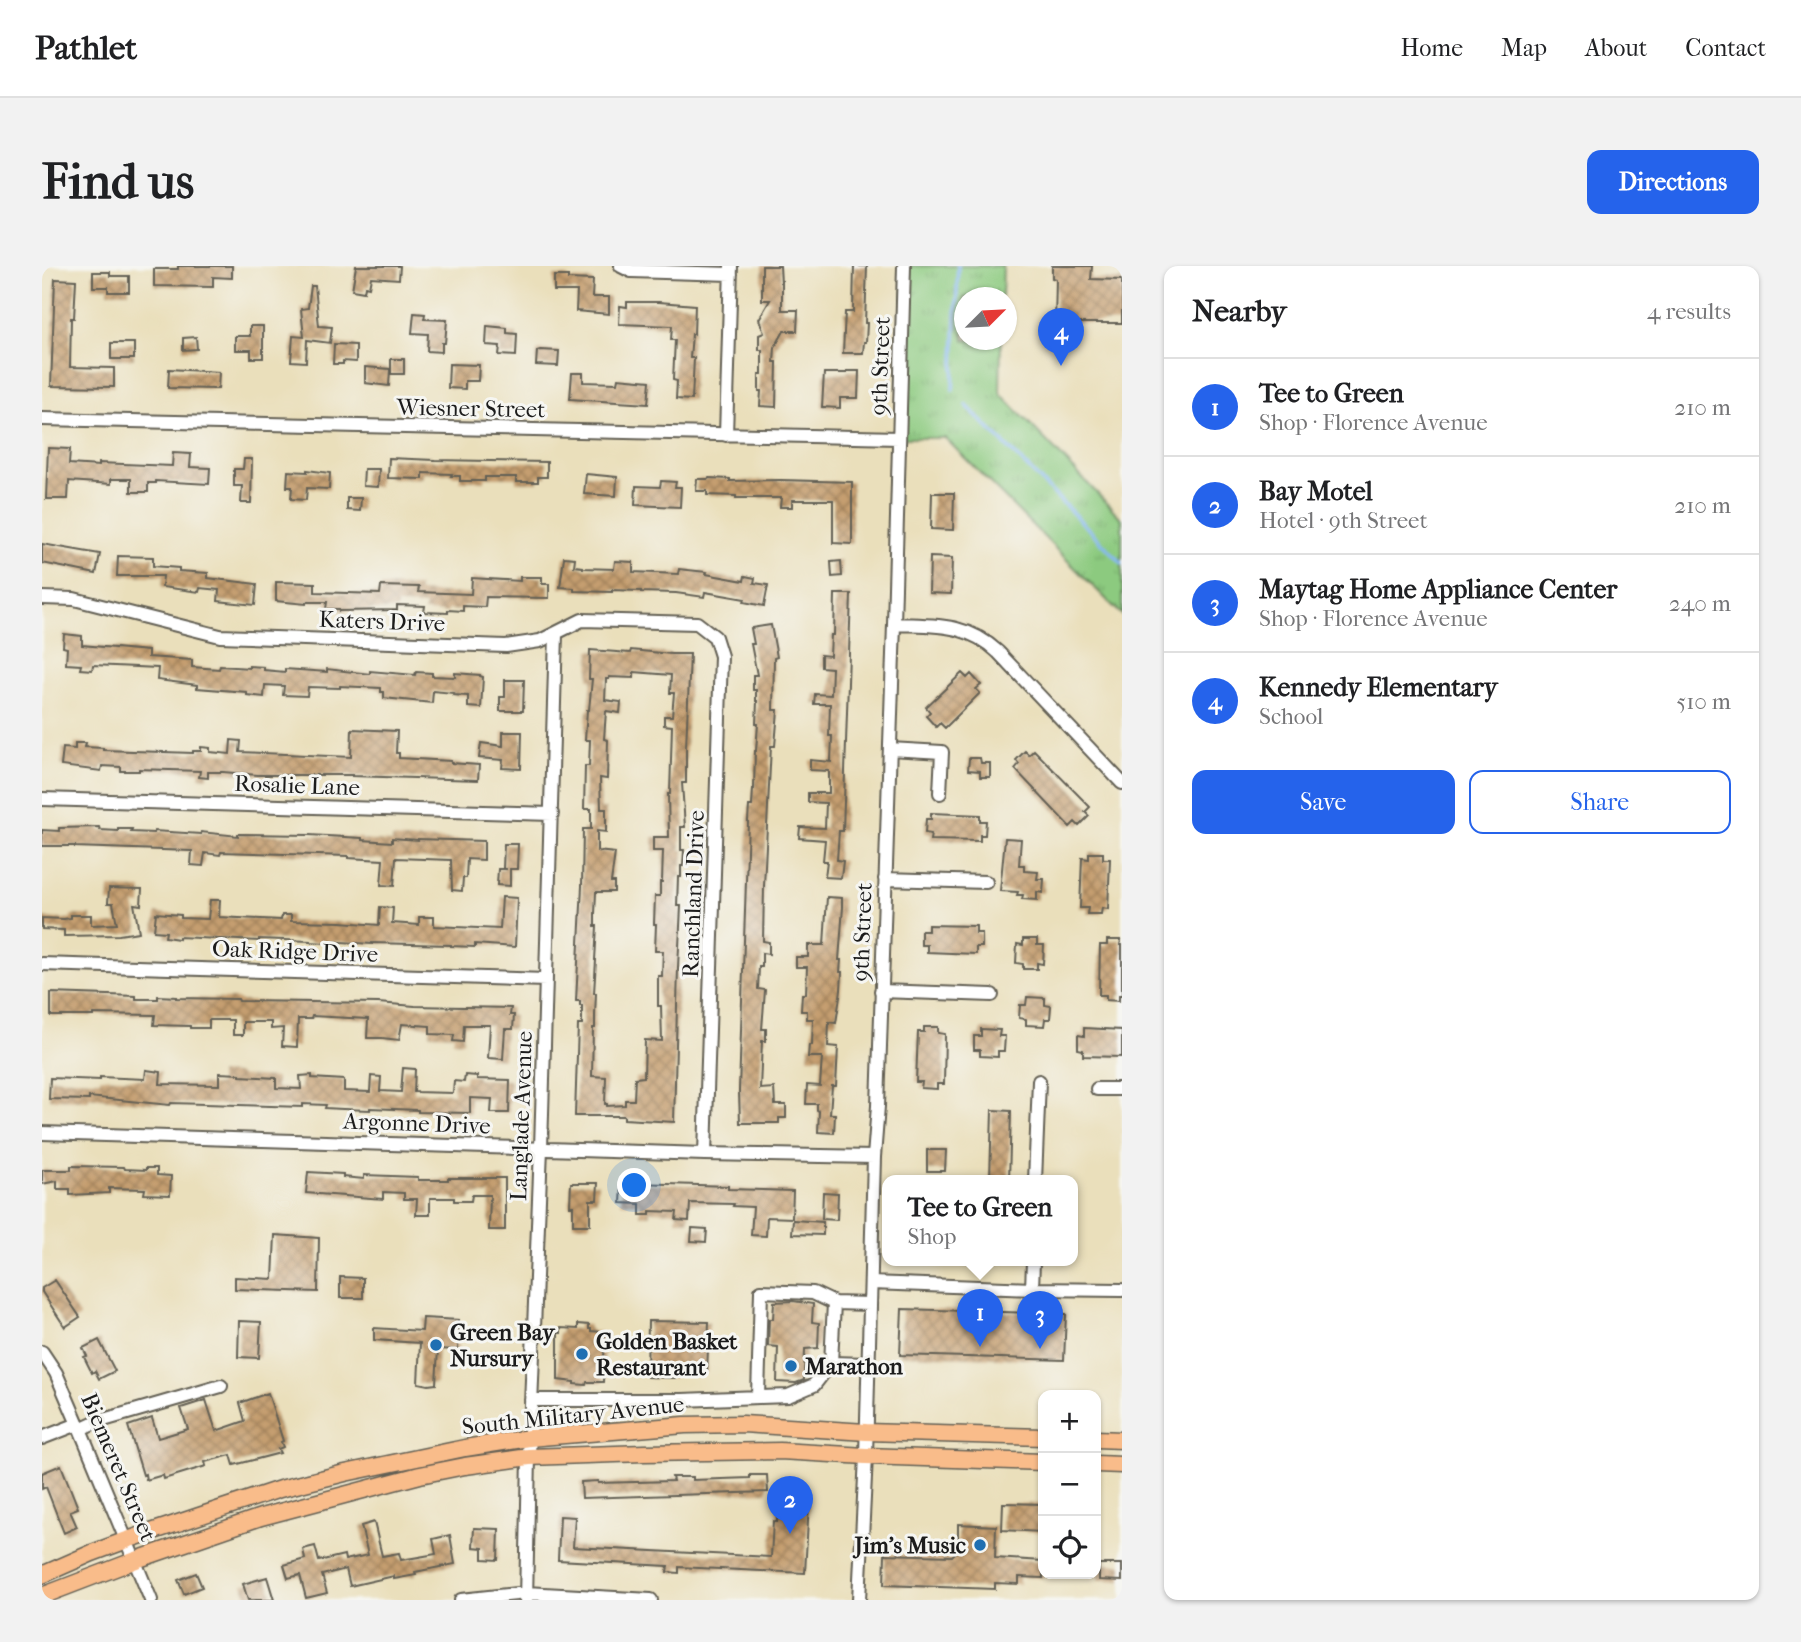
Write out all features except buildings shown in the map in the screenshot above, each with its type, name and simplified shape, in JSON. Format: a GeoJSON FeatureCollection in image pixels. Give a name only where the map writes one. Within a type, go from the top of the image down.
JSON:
{"type":"FeatureCollection","features":[{"type":"Feature","properties":{"kind":"main road","name":"South Military Avenue"},"geometry":{"type":"LineString","coordinates":[[42,1575],[127,1540],[280,1489],[465,1448],[529,1438],[685,1425],[743,1424],[866,1432],[1038,1437]]}},
{"type":"Feature","properties":{"kind":"main road"},"geometry":{"type":"LineString","coordinates":[[1101,1438],[1122,1440]]}},
{"type":"Feature","properties":{"kind":"main road","name":"South Military Avenue"},"geometry":{"type":"LineString","coordinates":[[42,1596],[261,1517],[454,1468],[528,1457],[780,1451],[1038,1462]]}},
{"type":"Feature","properties":{"kind":"main road"},"geometry":{"type":"LineString","coordinates":[[1101,1464],[1122,1465]]}},
{"type":"Feature","properties":{"kind":"street"},"geometry":{"type":"LineString","coordinates":[[621,266],[631,271],[731,270],[726,435]]}},
{"type":"Feature","properties":{"kind":"street","name":"9th Street"},"geometry":{"type":"LineString","coordinates":[[859,1600],[890,750],[904,266]]}},
{"type":"Feature","properties":{"kind":"street","name":"Wiesner Street"},"geometry":{"type":"LineString","coordinates":[[42,419],[899,438]]}},
{"type":"Feature","properties":{"kind":"street","name":"Katers Drive"},"geometry":{"type":"LineString","coordinates":[[42,598],[74,599],[220,636],[506,646],[540,641],[582,620],[697,624],[715,637]]}},
{"type":"Feature","properties":{"kind":"street"},"geometry":{"type":"LineString","coordinates":[[894,624],[953,627],[983,639],[1122,783]]}},
{"type":"Feature","properties":{"kind":"street","name":"Langlade Avenue"},"geometry":{"type":"LineString","coordinates":[[526,1597],[528,1457],[541,1148],[556,634]]}},
{"type":"Feature","properties":{"kind":"street","name":"Ranchland Drive"},"geometry":{"type":"LineString","coordinates":[[705,1154],[721,656],[715,637]]}},
{"type":"Feature","properties":{"kind":"street"},"geometry":{"type":"LineString","coordinates":[[890,750],[942,752],[940,793]]}},
{"type":"Feature","properties":{"kind":"street","name":"Rosalie Lane"},"geometry":{"type":"LineString","coordinates":[[42,799],[552,814]]}},
{"type":"Feature","properties":{"kind":"street"},"geometry":{"type":"LineString","coordinates":[[885,878],[986,882]]}},
{"type":"Feature","properties":{"kind":"street","name":"Oak Ridge Drive"},"geometry":{"type":"LineString","coordinates":[[42,964],[546,980]]}},
{"type":"Feature","properties":{"kind":"street"},"geometry":{"type":"LineString","coordinates":[[881,991],[992,995]]}},
{"type":"Feature","properties":{"kind":"street"},"geometry":{"type":"LineString","coordinates":[[1035,1175],[1039,1081]]}},
{"type":"Feature","properties":{"kind":"street"},"geometry":{"type":"LineString","coordinates":[[1097,1089],[1122,1089]]}},
{"type":"Feature","properties":{"kind":"street","name":"Argonne Drive"},"geometry":{"type":"LineString","coordinates":[[42,1133],[874,1157]]}},
{"type":"Feature","properties":{"kind":"street"},"geometry":{"type":"LineString","coordinates":[[1032,1289],[1033,1266]]}},
{"type":"Feature","properties":{"kind":"street"},"geometry":{"type":"LineString","coordinates":[[871,1283],[1122,1290]]}},
{"type":"Feature","properties":{"kind":"street"},"geometry":{"type":"LineString","coordinates":[[758,1396],[761,1291],[813,1293],[834,1303],[870,1304]]}},
{"type":"Feature","properties":{"kind":"street"},"geometry":{"type":"LineString","coordinates":[[531,1400],[788,1396],[814,1385],[831,1363],[834,1303]]}},
{"type":"Feature","properties":{"kind":"street","name":"Biemeret Street"},"geometry":{"type":"LineString","coordinates":[[42,1352],[56,1373],[151,1600]]}},
{"type":"Feature","properties":{"kind":"street"},"geometry":{"type":"LineString","coordinates":[[831,1363],[868,1364]]}},
{"type":"Feature","properties":{"kind":"street"},"geometry":{"type":"LineString","coordinates":[[42,1438],[221,1386]]}},
{"type":"Feature","properties":{"kind":"street"},"geometry":{"type":"LineString","coordinates":[[461,1600],[526,1597],[651,1600]]}},
{"type":"Feature","properties":{"kind":"green space"},"geometry":{"type":"Polygon","coordinates":[[[904,266],[1003,266],[1002,287],[954,287],[954,350],[1001,350],[1000,393],[1122,519],[1122,615],[945,438],[899,438],[904,266]]]}},
{"type":"Feature","properties":{"kind":"waterway"},"geometry":{"type":"LineString","coordinates":[[953,390],[958,266]]}},
{"type":"Feature","properties":{"kind":"waterway"},"geometry":{"type":"LineString","coordinates":[[966,405],[1122,563]]}},
{"type":"Feature","properties":{"kind":"place","name":"Kennedy Elementary"},"geometry":{"type":"Point","coordinates":[1061,366]}},
{"type":"Feature","properties":{"kind":"place","name":"Green Bay Nursury"},"geometry":{"type":"Point","coordinates":[436,1345]}},
{"type":"Feature","properties":{"kind":"place","name":"Tee to Green"},"geometry":{"type":"Point","coordinates":[980,1347]}},
{"type":"Feature","properties":{"kind":"place","name":"Maytag Home Appliance Center"},"geometry":{"type":"Point","coordinates":[1040,1349]}},
{"type":"Feature","properties":{"kind":"place","name":"Golden Basket Restaurant"},"geometry":{"type":"Point","coordinates":[582,1354]}},
{"type":"Feature","properties":{"kind":"place","name":"Marathon"},"geometry":{"type":"Point","coordinates":[791,1366]}},
{"type":"Feature","properties":{"kind":"place","name":"Bay Motel"},"geometry":{"type":"Point","coordinates":[790,1534]}},
{"type":"Feature","properties":{"kind":"place","name":"Jim's Music"},"geometry":{"type":"Point","coordinates":[980,1545]}}]}
